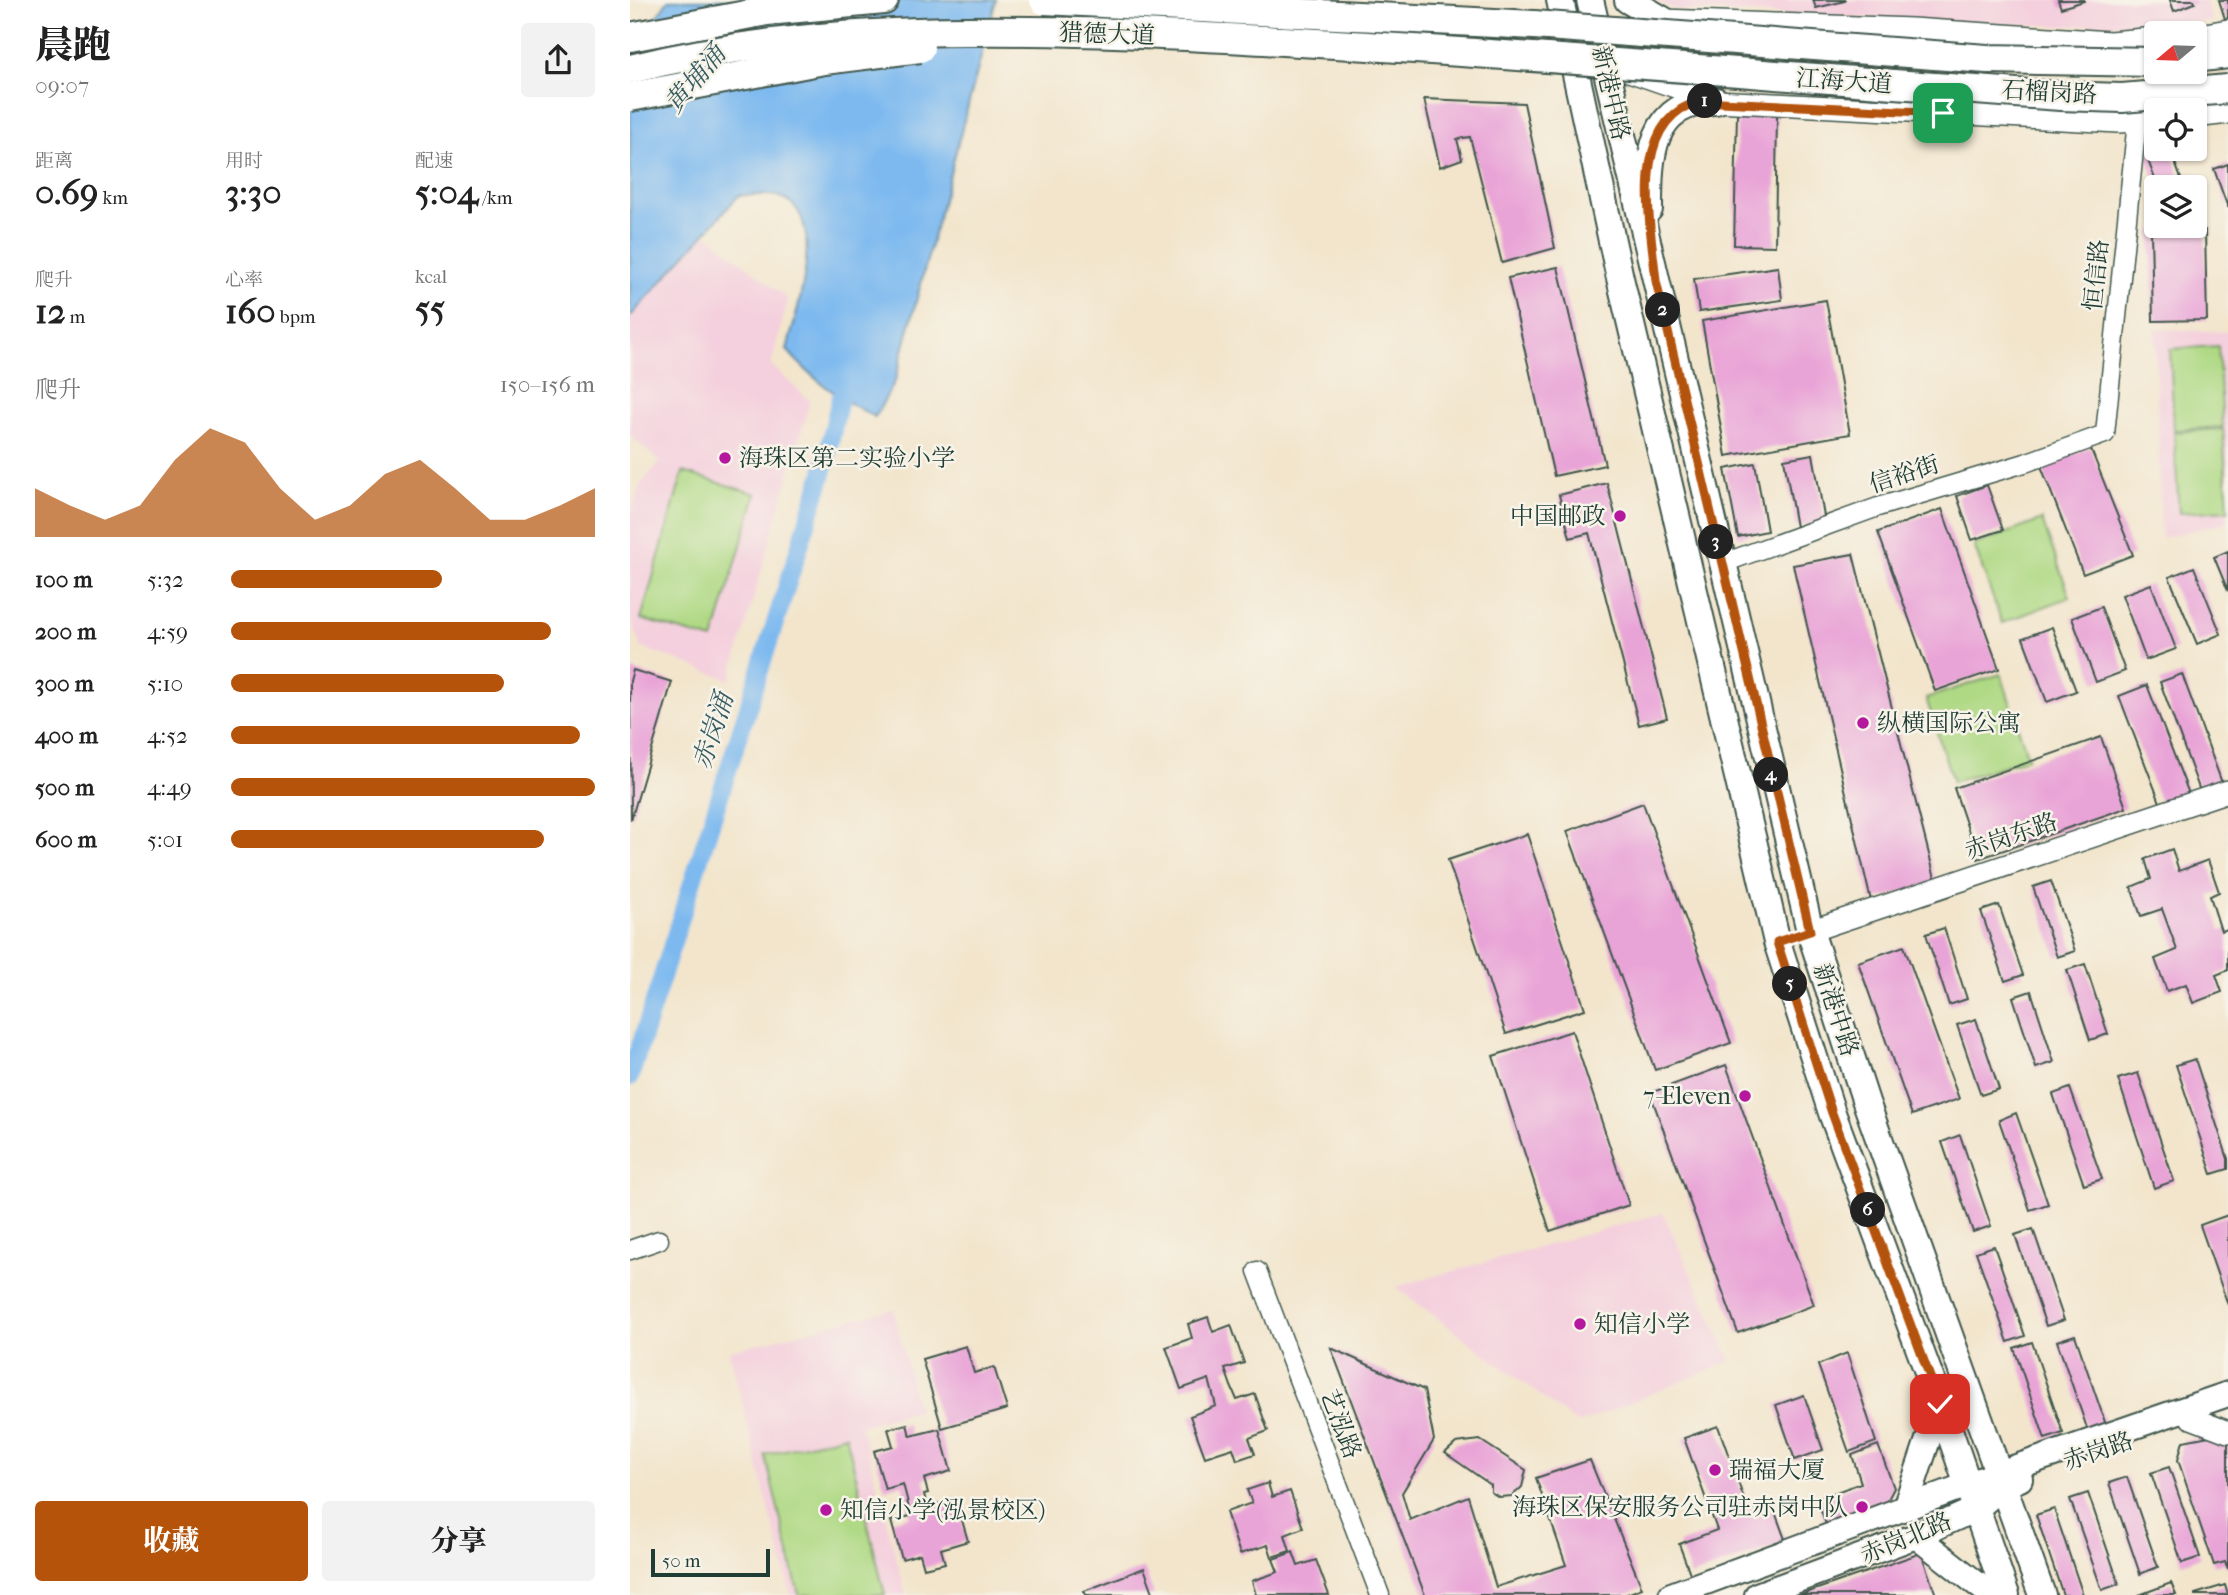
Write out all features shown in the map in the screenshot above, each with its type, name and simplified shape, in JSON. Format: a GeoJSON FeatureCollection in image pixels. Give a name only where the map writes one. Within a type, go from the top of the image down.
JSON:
{"type":"FeatureCollection","features":[{"type":"Feature","properties":{"kind":"highway"},"geometry":{"type":"LineString","coordinates":[[630,37],[767,11],[884,0]]}},
{"type":"Feature","properties":{"kind":"highway","name":"猎德大道"},"geometry":{"type":"LineString","coordinates":[[1044,0],[1587,49]]}},
{"type":"Feature","properties":{"kind":"highway","name":"猎德大道"},"geometry":{"type":"LineString","coordinates":[[630,69],[735,49],[879,32],[952,30],[1115,34],[1442,49],[1587,49]]}},
{"type":"Feature","properties":{"kind":"highway"},"geometry":{"type":"LineString","coordinates":[[630,97],[878,52],[1115,34]]}},
{"type":"Feature","properties":{"kind":"highway","name":"江海大道"},"geometry":{"type":"LineString","coordinates":[[1587,49],[2144,62]]}},
{"type":"Feature","properties":{"kind":"highway","name":"江海大道"},"geometry":{"type":"LineString","coordinates":[[1587,49],[2060,96],[2147,97],[2228,89]]}},
{"type":"Feature","properties":{"kind":"highway"},"geometry":{"type":"LineString","coordinates":[[2207,56],[2228,54]]}},
{"type":"Feature","properties":{"kind":"main road","name":"新港中路"},"geometry":{"type":"LineString","coordinates":[[1560,0],[1587,49],[1624,151],[1810,931],[1866,1102],[2042,1595]]}},
{"type":"Feature","properties":{"kind":"main road","name":"新港中路"},"geometry":{"type":"LineString","coordinates":[[1590,0],[1587,49],[1593,158],[1777,942],[1832,1113],[1940,1404],[2006,1595]]}},
{"type":"Feature","properties":{"kind":"main road"},"geometry":{"type":"LineString","coordinates":[[1628,0],[1663,20]]}},
{"type":"Feature","properties":{"kind":"main road"},"geometry":{"type":"LineString","coordinates":[[1656,281],[1649,177],[1657,134],[1665,120],[1687,104],[1716,101]]}},
{"type":"Feature","properties":{"kind":"main road"},"geometry":{"type":"LineString","coordinates":[[1593,158],[1624,151]]}},
{"type":"Feature","properties":{"kind":"main road"},"geometry":{"type":"LineString","coordinates":[[1762,881],[1794,872]]}},
{"type":"Feature","properties":{"kind":"main road"},"geometry":{"type":"LineString","coordinates":[[1777,942],[1810,931]]}},
{"type":"Feature","properties":{"kind":"main road","name":"赤岗路"},"geometry":{"type":"LineString","coordinates":[[1972,1496],[2001,1479],[2228,1394]]}},
{"type":"Feature","properties":{"kind":"main road"},"geometry":{"type":"LineString","coordinates":[[1905,1508],[1940,1404]]}},
{"type":"Feature","properties":{"kind":"main road","name":"赤岗路"},"geometry":{"type":"LineString","coordinates":[[2001,1479],[2228,1406]]}},
{"type":"Feature","properties":{"kind":"main road","name":"赤岗北路"},"geometry":{"type":"LineString","coordinates":[[1671,1595],[1905,1508],[1972,1496]]}},
{"type":"Feature","properties":{"kind":"main road","name":"赤岗北路"},"geometry":{"type":"LineString","coordinates":[[1757,1595],[1916,1536],[1972,1496]]}},
{"type":"Feature","properties":{"kind":"main road"},"geometry":{"type":"LineString","coordinates":[[1916,1536],[1991,1595]]}},
{"type":"Feature","properties":{"kind":"street"},"geometry":{"type":"LineString","coordinates":[[1587,49],[1663,20],[1912,29],[2110,42],[2144,39]]}},
{"type":"Feature","properties":{"kind":"street"},"geometry":{"type":"LineString","coordinates":[[1912,29],[1934,53],[1942,73],[1941,85],[1933,98],[1913,111]]}},
{"type":"Feature","properties":{"kind":"street"},"geometry":{"type":"LineString","coordinates":[[2207,34],[2228,30]]}},
{"type":"Feature","properties":{"kind":"street"},"geometry":{"type":"LineString","coordinates":[[2032,36],[2020,45],[2009,65],[2011,83],[2033,118]]}},
{"type":"Feature","properties":{"kind":"street","name":"石榴岗路"},"geometry":{"type":"LineString","coordinates":[[1587,49],[1716,101],[2033,118],[2144,121]]}},
{"type":"Feature","properties":{"kind":"street"},"geometry":{"type":"LineString","coordinates":[[2207,115],[2228,113]]}},
{"type":"Feature","properties":{"kind":"street","name":"恒信路"},"geometry":{"type":"LineString","coordinates":[[2105,434],[2144,136]]}},
{"type":"Feature","properties":{"kind":"street","name":"信裕街"},"geometry":{"type":"LineString","coordinates":[[1721,564],[1878,508],[2025,463],[2105,434]]}},
{"type":"Feature","properties":{"kind":"street","name":"赤岗东路"},"geometry":{"type":"LineString","coordinates":[[1810,931],[2228,790]]}},
{"type":"Feature","properties":{"kind":"street"},"geometry":{"type":"LineString","coordinates":[[630,1250],[659,1240]]}},
{"type":"Feature","properties":{"kind":"street","name":"艺泓路"},"geometry":{"type":"LineString","coordinates":[[1257,1271],[1380,1595]]}},
{"type":"Feature","properties":{"kind":"street"},"geometry":{"type":"LineString","coordinates":[[2191,1418],[2228,1432]]}},
{"type":"Feature","properties":{"kind":"shaded area"},"geometry":{"type":"Polygon","coordinates":[[[1653,0],[2206,0],[2212,21],[2144,21],[2144,23],[2061,26],[1677,10],[1653,0]]]}},
{"type":"Feature","properties":{"kind":"shaded area","name":"海珠区第二实验小学"},"geometry":{"type":"Polygon","coordinates":[[[706,234],[788,299],[771,365],[810,401],[730,680],[641,647],[630,616],[630,518],[640,485],[660,462],[630,435],[630,318],[706,234]]]}},
{"type":"Feature","properties":{"kind":"shaded area"},"geometry":{"type":"Polygon","coordinates":[[[2155,329],[2228,332],[2228,522],[2161,538],[2155,329]]]}},
{"type":"Feature","properties":{"kind":"shaded area","name":"知信小学"},"geometry":{"type":"Polygon","coordinates":[[[1663,1213],[1731,1361],[1578,1424],[1396,1287],[1663,1213]]]}},
{"type":"Feature","properties":{"kind":"shaded area","name":"知信小学(泓景校区)"},"geometry":{"type":"Polygon","coordinates":[[[893,1309],[918,1410],[861,1425],[906,1595],[791,1595],[729,1351],[893,1309]]]}},
{"type":"Feature","properties":{"kind":"green space"},"geometry":{"type":"Polygon","coordinates":[[[2218,346],[2223,427],[2174,430],[2170,349],[2218,346]]]}},
{"type":"Feature","properties":{"kind":"green space"},"geometry":{"type":"Polygon","coordinates":[[[2223,429],[2228,510],[2179,513],[2174,432],[2223,429]]]}},
{"type":"Feature","properties":{"kind":"green space"},"geometry":{"type":"Polygon","coordinates":[[[683,472],[756,494],[713,640],[641,619],[683,472]]]}},
{"type":"Feature","properties":{"kind":"green space"},"geometry":{"type":"Polygon","coordinates":[[[2042,520],[2070,597],[2002,623],[1974,545],[2042,520]]]}},
{"type":"Feature","properties":{"kind":"green space"},"geometry":{"type":"Polygon","coordinates":[[[2001,674],[2028,758],[1953,782],[1926,698],[2001,674]]]}},
{"type":"Feature","properties":{"kind":"green space"},"geometry":{"type":"Polygon","coordinates":[[[846,1435],[885,1595],[799,1595],[765,1455],[846,1435]]]}},
{"type":"Feature","properties":{"kind":"water","name":"黄埔涌"},"geometry":{"type":"Polygon","coordinates":[[[668,0],[996,0],[895,381],[875,417],[828,388],[787,350],[802,290],[806,242],[803,221],[794,205],[777,196],[739,195],[630,317],[630,55],[668,0]]]}},
{"type":"Feature","properties":{"kind":"building"},"geometry":{"type":"Polygon","coordinates":[[[1813,0],[1845,0],[1845,1],[1816,8],[1813,0]]]}},
{"type":"Feature","properties":{"kind":"building"},"geometry":{"type":"Polygon","coordinates":[[[2058,0],[2084,0],[2084,1],[2061,8],[2058,0]]]}},
{"type":"Feature","properties":{"kind":"building"},"geometry":{"type":"Polygon","coordinates":[[[2170,0],[2194,0],[2195,3],[2174,11],[2170,0]]]}},
{"type":"Feature","properties":{"kind":"building"},"geometry":{"type":"Polygon","coordinates":[[[2219,0],[2228,0],[2228,18],[2225,19],[2219,0]]]}},
{"type":"Feature","properties":{"kind":"building"},"geometry":{"type":"Polygon","coordinates":[[[1424,99],[1524,103],[1555,248],[1502,263],[1470,137],[1457,139],[1462,159],[1440,167],[1424,99]]]}},
{"type":"Feature","properties":{"kind":"building"},"geometry":{"type":"Polygon","coordinates":[[[1737,113],[1777,114],[1775,246],[1734,245],[1737,113]]]}},
{"type":"Feature","properties":{"kind":"building"},"geometry":{"type":"Polygon","coordinates":[[[2148,161],[2174,161],[2180,175],[2154,175],[2148,161]]]}},
{"type":"Feature","properties":{"kind":"building"},"geometry":{"type":"Polygon","coordinates":[[[2228,164],[2228,208],[2214,169],[2228,164]]]}},
{"type":"Feature","properties":{"kind":"building"},"geometry":{"type":"Polygon","coordinates":[[[2151,238],[2205,238],[2207,320],[2153,321],[2151,238]]]}},
{"type":"Feature","properties":{"kind":"building"},"geometry":{"type":"Polygon","coordinates":[[[1558,267],[1605,465],[1554,476],[1508,278],[1558,267]]]}},
{"type":"Feature","properties":{"kind":"building"},"geometry":{"type":"Polygon","coordinates":[[[1778,267],[1782,300],[1699,312],[1694,279],[1778,267]]]}},
{"type":"Feature","properties":{"kind":"building"},"geometry":{"type":"Polygon","coordinates":[[[1826,300],[1850,434],[1726,456],[1702,321],[1826,300]]]}},
{"type":"Feature","properties":{"kind":"building"},"geometry":{"type":"Polygon","coordinates":[[[2090,447],[2133,555],[2083,574],[2041,466],[2090,447]]]}},
{"type":"Feature","properties":{"kind":"building"},"geometry":{"type":"Polygon","coordinates":[[[1813,454],[1825,522],[1796,527],[1784,459],[1813,454]]]}},
{"type":"Feature","properties":{"kind":"building"},"geometry":{"type":"Polygon","coordinates":[[[1755,463],[1767,531],[1738,537],[1725,469],[1755,463]]]}},
{"type":"Feature","properties":{"kind":"building"},"geometry":{"type":"Polygon","coordinates":[[[1607,483],[1667,718],[1639,725],[1589,533],[1570,538],[1559,495],[1607,483]]]}},
{"type":"Feature","properties":{"kind":"building"},"geometry":{"type":"Polygon","coordinates":[[[1987,485],[2003,530],[1972,540],[1957,496],[1987,485]]]}},
{"type":"Feature","properties":{"kind":"building"},"geometry":{"type":"Polygon","coordinates":[[[1942,509],[1999,669],[1935,691],[1878,532],[1942,509]]]}},
{"type":"Feature","properties":{"kind":"building"},"geometry":{"type":"Polygon","coordinates":[[[2228,551],[2228,591],[2214,557],[2228,551]]]}},
{"type":"Feature","properties":{"kind":"building","name":"纵横国际公寓"},"geometry":{"type":"Polygon","coordinates":[[[1853,554],[1936,882],[1871,901],[1793,565],[1853,554]]]}},
{"type":"Feature","properties":{"kind":"building"},"geometry":{"type":"Polygon","coordinates":[[[2194,567],[2221,634],[2197,644],[2169,577],[2194,567]]]}},
{"type":"Feature","properties":{"kind":"building"},"geometry":{"type":"Polygon","coordinates":[[[2151,584],[2176,649],[2146,660],[2122,595],[2151,584]]]}},
{"type":"Feature","properties":{"kind":"building"},"geometry":{"type":"Polygon","coordinates":[[[2101,607],[2125,671],[2096,682],[2072,618],[2101,607]]]}},
{"type":"Feature","properties":{"kind":"building"},"geometry":{"type":"Polygon","coordinates":[[[2052,627],[2076,691],[2047,702],[2023,638],[2052,627]]]}},
{"type":"Feature","properties":{"kind":"building"},"geometry":{"type":"Polygon","coordinates":[[[633,670],[672,682],[631,820],[630,681],[633,670]]]}},
{"type":"Feature","properties":{"kind":"building"},"geometry":{"type":"Polygon","coordinates":[[[2182,674],[2222,783],[2200,791],[2160,682],[2182,674]]]}},
{"type":"Feature","properties":{"kind":"building"},"geometry":{"type":"Polygon","coordinates":[[[2147,685],[2189,794],[2161,805],[2119,696],[2147,685]]]}},
{"type":"Feature","properties":{"kind":"building"},"geometry":{"type":"Polygon","coordinates":[[[2101,737],[2126,808],[1978,859],[1954,788],[2101,737]]]}},
{"type":"Feature","properties":{"kind":"building"},"geometry":{"type":"Polygon","coordinates":[[[1643,803],[1731,1043],[1655,1070],[1567,831],[1643,803]]]}},
{"type":"Feature","properties":{"kind":"building"},"geometry":{"type":"Polygon","coordinates":[[[1527,834],[1585,1009],[1506,1034],[1448,860],[1527,834]]]}},
{"type":"Feature","properties":{"kind":"building"},"geometry":{"type":"Polygon","coordinates":[[[2172,849],[2179,871],[2208,860],[2219,892],[2210,896],[2221,931],[2228,929],[2228,970],[2216,975],[2222,992],[2193,1003],[2186,984],[2167,991],[2155,959],[2177,950],[2162,909],[2141,916],[2131,887],[2151,879],[2145,859],[2172,849]]]}},
{"type":"Feature","properties":{"kind":"building"},"geometry":{"type":"Polygon","coordinates":[[[2051,881],[2075,951],[2057,957],[2033,887],[2051,881]]]}},
{"type":"Feature","properties":{"kind":"building"},"geometry":{"type":"Polygon","coordinates":[[[1999,905],[2023,975],[2005,981],[1981,911],[1999,905]]]}},
{"type":"Feature","properties":{"kind":"building"},"geometry":{"type":"Polygon","coordinates":[[[1944,928],[1967,999],[1949,1005],[1926,934],[1944,928]]]}},
{"type":"Feature","properties":{"kind":"building"},"geometry":{"type":"Polygon","coordinates":[[[1904,946],[1959,1099],[1912,1115],[1858,962],[1904,946]]]}},
{"type":"Feature","properties":{"kind":"building"},"geometry":{"type":"Polygon","coordinates":[[[2085,964],[2108,1034],[2090,1040],[2067,970],[2085,964]]]}},
{"type":"Feature","properties":{"kind":"building"},"geometry":{"type":"Polygon","coordinates":[[[2031,991],[2054,1062],[2036,1068],[2013,997],[2031,991]]]}},
{"type":"Feature","properties":{"kind":"building"},"geometry":{"type":"Polygon","coordinates":[[[1976,1019],[1999,1089],[1981,1095],[1957,1025],[1976,1019]]]}},
{"type":"Feature","properties":{"kind":"building"},"geometry":{"type":"Polygon","coordinates":[[[1572,1031],[1629,1205],[1550,1231],[1493,1056],[1572,1031]]]}},
{"type":"Feature","properties":{"kind":"building"},"geometry":{"type":"Polygon","coordinates":[[[2195,1059],[2228,1159],[2228,1169],[2212,1174],[2176,1065],[2195,1059]]]}},
{"type":"Feature","properties":{"kind":"building"},"geometry":{"type":"Polygon","coordinates":[[[1726,1065],[1814,1305],[1738,1333],[1650,1093],[1726,1065]]]}},
{"type":"Feature","properties":{"kind":"building"},"geometry":{"type":"Polygon","coordinates":[[[2138,1073],[2174,1181],[2154,1188],[2118,1079],[2138,1073]]]}},
{"type":"Feature","properties":{"kind":"building"},"geometry":{"type":"Polygon","coordinates":[[[2070,1088],[2102,1179],[2084,1185],[2053,1094],[2070,1088]]]}},
{"type":"Feature","properties":{"kind":"building"},"geometry":{"type":"Polygon","coordinates":[[[2016,1113],[2048,1204],[2030,1210],[1999,1120],[2016,1113]]]}},
{"type":"Feature","properties":{"kind":"building"},"geometry":{"type":"Polygon","coordinates":[[[1960,1135],[1991,1226],[1973,1232],[1942,1142],[1960,1135]]]}},
{"type":"Feature","properties":{"kind":"building"},"geometry":{"type":"Polygon","coordinates":[[[2228,1215],[2228,1305],[2200,1225],[2228,1215]]]}},
{"type":"Feature","properties":{"kind":"building"},"geometry":{"type":"Polygon","coordinates":[[[2033,1229],[2064,1320],[2046,1326],[2015,1235],[2033,1229]]]}},
{"type":"Feature","properties":{"kind":"building"},"geometry":{"type":"Polygon","coordinates":[[[1994,1246],[2025,1336],[2008,1342],[1976,1252],[1994,1246]]]}},
{"type":"Feature","properties":{"kind":"building"},"geometry":{"type":"Polygon","coordinates":[[[1208,1317],[1213,1332],[1231,1325],[1244,1363],[1225,1369],[1237,1400],[1255,1394],[1268,1431],[1249,1438],[1255,1454],[1237,1460],[1233,1448],[1205,1457],[1190,1416],[1216,1406],[1209,1379],[1181,1389],[1166,1347],[1192,1338],[1188,1324],[1208,1317]]]}},
{"type":"Feature","properties":{"kind":"building"},"geometry":{"type":"Polygon","coordinates":[[[2075,1335],[2106,1425],[2088,1431],[2057,1341],[2075,1335]]]}},
{"type":"Feature","properties":{"kind":"building"},"geometry":{"type":"Polygon","coordinates":[[[2032,1342],[2063,1433],[2045,1439],[2014,1348],[2032,1342]]]}},
{"type":"Feature","properties":{"kind":"building"},"geometry":{"type":"Polygon","coordinates":[[[966,1346],[974,1373],[994,1367],[1007,1409],[942,1428],[922,1359],[966,1346]]]}},
{"type":"Feature","properties":{"kind":"building"},"geometry":{"type":"Polygon","coordinates":[[[1331,1348],[1424,1390],[1434,1440],[1402,1493],[1410,1520],[1468,1496],[1496,1587],[1566,1565],[1536,1478],[1590,1460],[1642,1588],[1625,1595],[1425,1595],[1331,1348]]]}},
{"type":"Feature","properties":{"kind":"building"},"geometry":{"type":"Polygon","coordinates":[[[1847,1353],[1876,1442],[1849,1452],[1818,1365],[1847,1353]]]}},
{"type":"Feature","properties":{"kind":"building"},"geometry":{"type":"Polygon","coordinates":[[[1804,1395],[1823,1450],[1795,1460],[1776,1405],[1804,1395]]]}},
{"type":"Feature","properties":{"kind":"building"},"geometry":{"type":"Polygon","coordinates":[[[907,1424],[910,1436],[939,1429],[951,1471],[924,1479],[928,1493],[924,1494],[927,1507],[956,1499],[968,1541],[941,1549],[945,1563],[924,1568],[920,1554],[902,1559],[891,1521],[910,1516],[907,1499],[903,1484],[885,1489],[874,1451],[893,1446],[888,1429],[907,1424]]]}},
{"type":"Feature","properties":{"kind":"building","name":"瑞福大厦"},"geometry":{"type":"Polygon","coordinates":[[[1718,1426],[1748,1510],[1771,1501],[1786,1542],[1691,1576],[1679,1544],[1717,1530],[1684,1438],[1718,1426]]]}},
{"type":"Feature","properties":{"kind":"building"},"geometry":{"type":"Polygon","coordinates":[[[2209,1436],[2228,1442],[2228,1570],[2225,1562],[2214,1565],[2178,1460],[2183,1441],[2209,1436]]]}},
{"type":"Feature","properties":{"kind":"building"},"geometry":{"type":"Polygon","coordinates":[[[1480,1440],[1526,1470],[1522,1487],[1512,1496],[1499,1497],[1491,1492],[1491,1485],[1445,1453],[1456,1443],[1480,1440]]]}},
{"type":"Feature","properties":{"kind":"building"},"geometry":{"type":"Polygon","coordinates":[[[1878,1445],[1894,1488],[1884,1507],[1827,1527],[1817,1499],[1861,1483],[1852,1455],[1878,1445]]]}},
{"type":"Feature","properties":{"kind":"building"},"geometry":{"type":"Polygon","coordinates":[[[2169,1467],[2200,1557],[2182,1563],[2151,1473],[2169,1467]]]}},
{"type":"Feature","properties":{"kind":"building"},"geometry":{"type":"Polygon","coordinates":[[[2127,1477],[2158,1567],[2140,1574],[2109,1483],[2127,1477]]]}},
{"type":"Feature","properties":{"kind":"building"},"geometry":{"type":"Polygon","coordinates":[[[1268,1483],[1272,1497],[1290,1491],[1303,1528],[1285,1535],[1290,1551],[1272,1557],[1268,1545],[1240,1554],[1226,1512],[1252,1503],[1247,1490],[1268,1483]]]}},
{"type":"Feature","properties":{"kind":"building"},"geometry":{"type":"Polygon","coordinates":[[[2088,1493],[2119,1584],[2102,1590],[2070,1499],[2088,1493]]]}},
{"type":"Feature","properties":{"kind":"building"},"geometry":{"type":"Polygon","coordinates":[[[2054,1509],[2083,1595],[2063,1595],[2036,1515],[2054,1509]]]}},
{"type":"Feature","properties":{"kind":"building"},"geometry":{"type":"Polygon","coordinates":[[[1293,1552],[1298,1566],[1316,1560],[1329,1595],[1256,1595],[1252,1581],[1278,1572],[1273,1559],[1293,1552]]]}},
{"type":"Feature","properties":{"kind":"building"},"geometry":{"type":"Polygon","coordinates":[[[1921,1553],[1936,1595],[1800,1595],[1921,1553]]]}},
{"type":"Feature","properties":{"kind":"building"},"geometry":{"type":"Polygon","coordinates":[[[1144,1568],[1154,1595],[1086,1595],[1084,1591],[1144,1568]]]}},
{"type":"Feature","properties":{"kind":"building"},"geometry":{"type":"Polygon","coordinates":[[[2171,1583],[2176,1595],[2139,1595],[2171,1583]]]}},
{"type":"Feature","properties":{"kind":"building"},"geometry":{"type":"Polygon","coordinates":[[[2225,1585],[2228,1595],[2195,1595],[2195,1594],[2225,1585]]]}},
{"type":"Feature","properties":{"kind":"waterway","name":"赤岗涌"},"geometry":{"type":"LineString","coordinates":[[630,1077],[823,473],[840,399]]}},
{"type":"Feature","properties":{"kind":"place","name":"海珠区第二实验小学"},"geometry":{"type":"Point","coordinates":[725,458]}},
{"type":"Feature","properties":{"kind":"place","name":"中国邮政"},"geometry":{"type":"Point","coordinates":[1620,516]}},
{"type":"Feature","properties":{"kind":"place","name":"纵横国际公寓"},"geometry":{"type":"Point","coordinates":[1863,723]}},
{"type":"Feature","properties":{"kind":"place","name":"7-Eleven"},"geometry":{"type":"Point","coordinates":[1745,1096]}},
{"type":"Feature","properties":{"kind":"place","name":"知信小学"},"geometry":{"type":"Point","coordinates":[1580,1324]}},
{"type":"Feature","properties":{"kind":"place","name":"瑞福大厦"},"geometry":{"type":"Point","coordinates":[1715,1470]}},
{"type":"Feature","properties":{"kind":"place","name":"海珠区保安服务公司驻赤岗中队"},"geometry":{"type":"Point","coordinates":[1862,1507]}},
{"type":"Feature","properties":{"kind":"place","name":"知信小学(泓景校区)"},"geometry":{"type":"Point","coordinates":[826,1510]}},
{"type":"Feature","properties":{"kind":"route"},"geometry":{"type":"LineString","coordinates":[[1940,1404],[1832,1113],[1777,942],[1810,931],[1737,633],[1656,281],[1649,212],[1649,177],[1652,150],[1665,120],[1687,104],[1700,101],[1943,113]]}}]}
